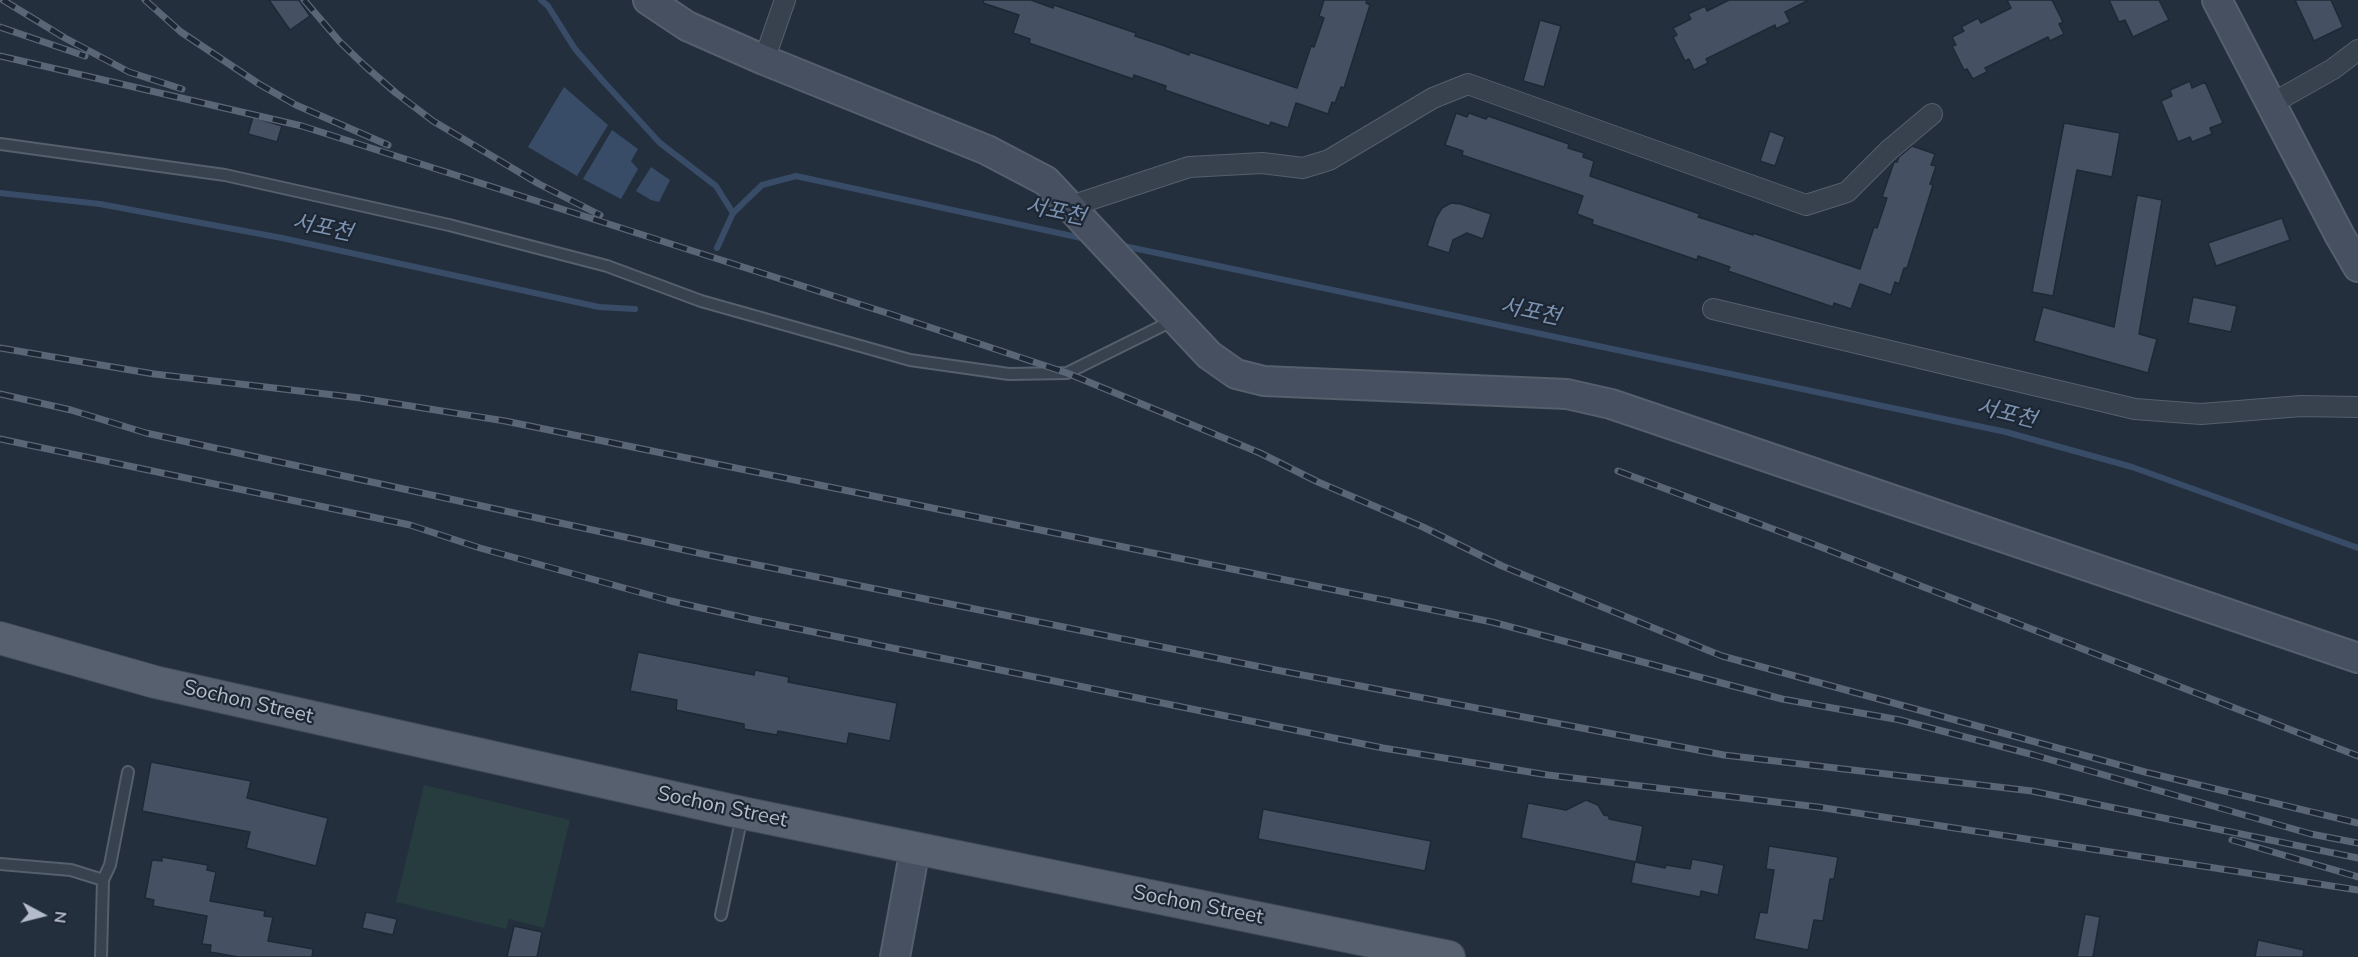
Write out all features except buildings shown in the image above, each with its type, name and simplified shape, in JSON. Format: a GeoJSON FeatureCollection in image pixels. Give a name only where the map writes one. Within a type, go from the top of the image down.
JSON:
{"type":"FeatureCollection","features":[{"type":"Feature","properties":{"kind":"main road","name":"Sochon Street"},"geometry":{"type":"LineString","coordinates":[[0,638],[155,682],[743,813],[1449,957]]}},
{"type":"Feature","properties":{"kind":"street"},"geometry":{"type":"LineString","coordinates":[[648,0],[687,26],[764,60],[987,150],[1046,181],[1209,356],[1236,374],[1264,381],[1531,391],[1567,394],[1611,404],[2358,658]]}},
{"type":"Feature","properties":{"kind":"street"},"geometry":{"type":"LineString","coordinates":[[764,60],[785,0]]}},
{"type":"Feature","properties":{"kind":"street"},"geometry":{"type":"LineString","coordinates":[[2217,0],[2358,267]]}},
{"type":"Feature","properties":{"kind":"street"},"geometry":{"type":"LineString","coordinates":[[2271,104],[2333,69],[2358,50]]}},
{"type":"Feature","properties":{"kind":"street"},"geometry":{"type":"LineString","coordinates":[[1078,213],[1189,167],[1262,163],[1303,168],[1329,160],[1433,99],[1468,84],[1806,206],[1847,192],[1888,151],[1932,114]]}},
{"type":"Feature","properties":{"kind":"street"},"geometry":{"type":"LineString","coordinates":[[1713,309],[2135,409],[2201,414],[2301,406],[2358,407]]}},
{"type":"Feature","properties":{"kind":"street"},"geometry":{"type":"LineString","coordinates":[[895,957],[915,849]]}},
{"type":"Feature","properties":{"kind":"lane"},"geometry":{"type":"LineString","coordinates":[[0,144],[225,175],[449,225],[607,266],[701,301],[910,360],[1009,374],[1067,374],[1175,319]]}},
{"type":"Feature","properties":{"kind":"lane"},"geometry":{"type":"LineString","coordinates":[[101,957],[103,880],[110,865],[128,772]]}},
{"type":"Feature","properties":{"kind":"lane"},"geometry":{"type":"LineString","coordinates":[[721,915],[743,813]]}},
{"type":"Feature","properties":{"kind":"lane"},"geometry":{"type":"LineString","coordinates":[[0,864],[71,870],[103,880]]}},
{"type":"Feature","properties":{"kind":"green space"},"geometry":{"type":"Polygon","coordinates":[[[424,785],[570,820],[544,928],[509,919],[506,929],[396,902],[424,785]]]}},
{"type":"Feature","properties":{"kind":"water"},"geometry":{"type":"Polygon","coordinates":[[[564,87],[608,125],[577,176],[528,147],[564,87]]]}},
{"type":"Feature","properties":{"kind":"water"},"geometry":{"type":"Polygon","coordinates":[[[612,130],[638,149],[631,161],[638,169],[621,199],[583,179],[612,130]]]}},
{"type":"Feature","properties":{"kind":"water"},"geometry":{"type":"Polygon","coordinates":[[[651,167],[670,180],[659,202],[636,191],[651,167]]]}},
{"type":"Feature","properties":{"kind":"waterway"},"geometry":{"type":"LineString","coordinates":[[541,0],[548,6],[575,49],[603,81],[660,143],[716,186],[733,213]]}},
{"type":"Feature","properties":{"kind":"waterway","name":"서포천"},"geometry":{"type":"LineString","coordinates":[[717,248],[733,213],[762,185],[796,176],[1086,239]]}},
{"type":"Feature","properties":{"kind":"waterway","name":"서포천"},"geometry":{"type":"LineString","coordinates":[[0,193],[100,204],[282,238],[599,307],[635,309]]}},
{"type":"Feature","properties":{"kind":"waterway","name":"서포천"},"geometry":{"type":"LineString","coordinates":[[1119,245],[2006,432],[2132,467],[2358,548]]}},
{"type":"Feature","properties":{"kind":"railway"},"geometry":{"type":"LineString","coordinates":[[3,0],[65,38],[129,72],[182,89]]}},
{"type":"Feature","properties":{"kind":"railway"},"geometry":{"type":"LineString","coordinates":[[145,0],[181,32],[259,84],[296,105],[388,145]]}},
{"type":"Feature","properties":{"kind":"railway"},"geometry":{"type":"LineString","coordinates":[[304,0],[340,42],[365,66],[433,121],[539,184],[600,215]]}},
{"type":"Feature","properties":{"kind":"railway"},"geometry":{"type":"LineString","coordinates":[[0,27],[85,56]]}},
{"type":"Feature","properties":{"kind":"railway"},"geometry":{"type":"LineString","coordinates":[[0,56],[302,126],[1067,373],[1260,453],[1318,482],[1423,527],[1502,566],[1722,656],[2145,772],[2358,823]]}},
{"type":"Feature","properties":{"kind":"railway"},"geometry":{"type":"LineString","coordinates":[[0,348],[154,374],[360,398],[505,421],[1492,622],[1782,699],[1900,720],[2034,755],[2311,834],[2358,843]]}},
{"type":"Feature","properties":{"kind":"railway"},"geometry":{"type":"LineString","coordinates":[[0,394],[71,410],[146,433],[703,554],[1276,670],[1724,755],[2032,791],[2358,858]]}},
{"type":"Feature","properties":{"kind":"railway"},"geometry":{"type":"LineString","coordinates":[[0,439],[410,525],[480,548],[671,601],[750,619],[1383,748],[1548,775],[1818,807],[2358,890]]}},
{"type":"Feature","properties":{"kind":"railway"},"geometry":{"type":"LineString","coordinates":[[1618,471],[1813,544],[2358,756]]}},
{"type":"Feature","properties":{"kind":"railway"},"geometry":{"type":"LineString","coordinates":[[2232,840],[2358,877]]}}]}
